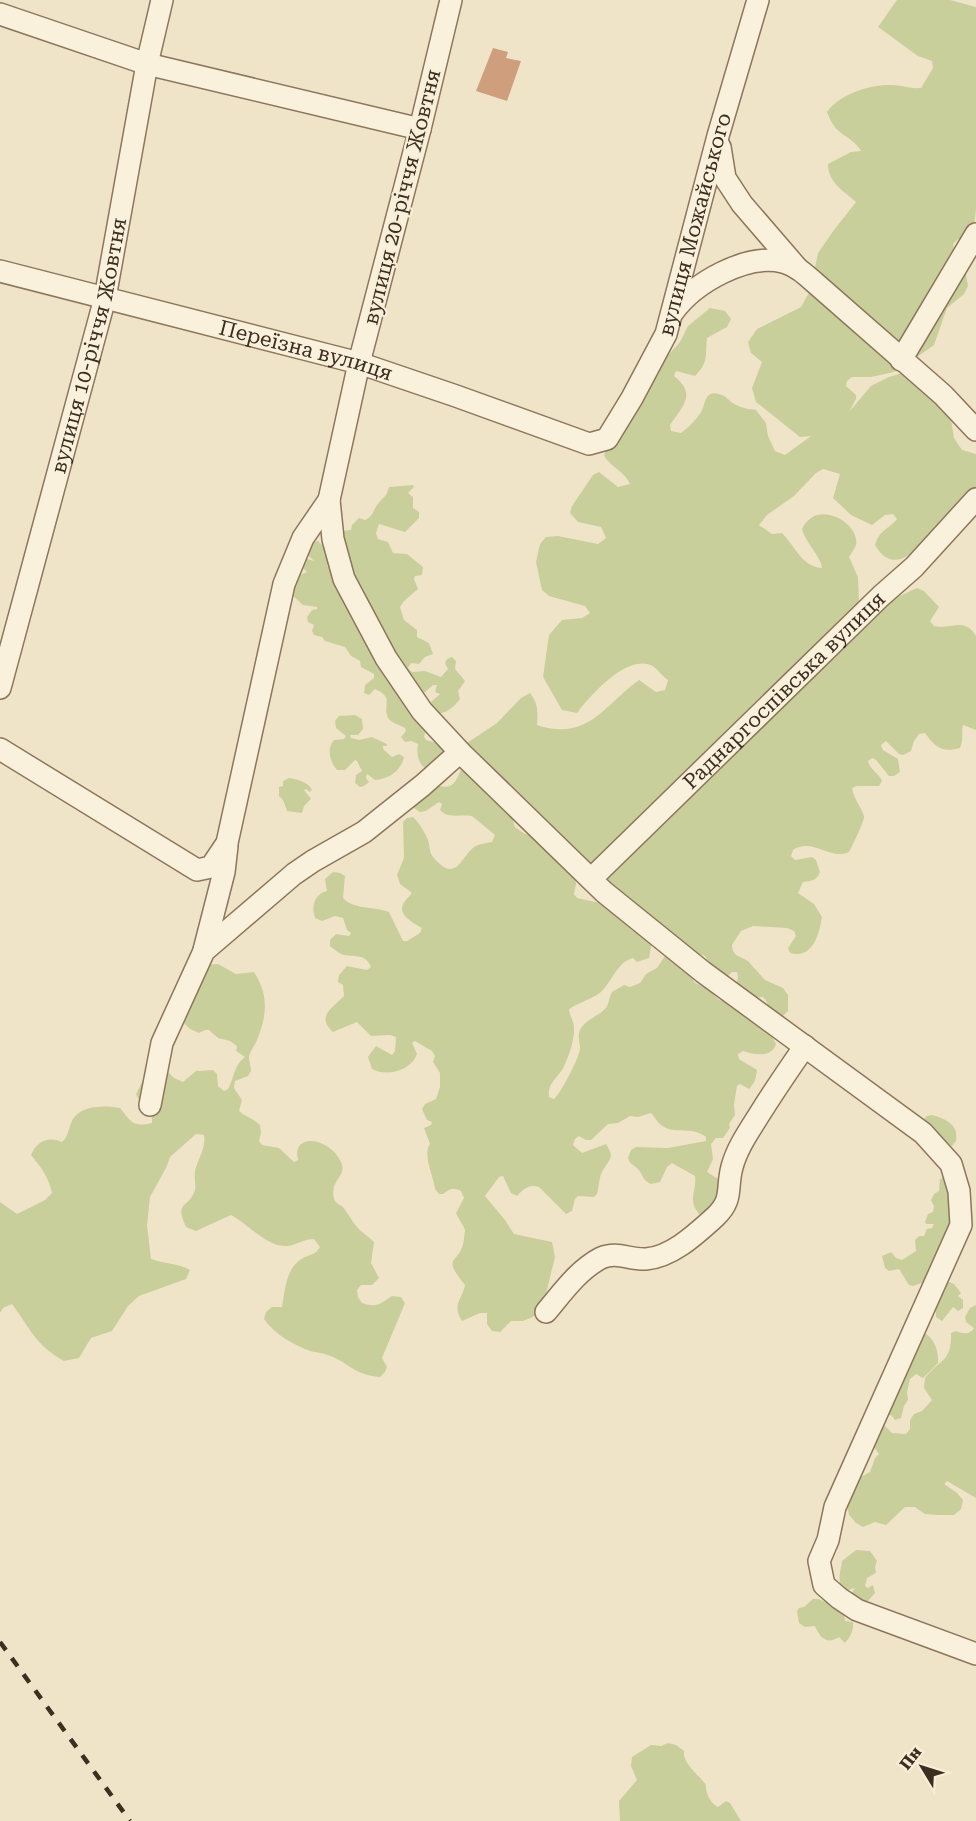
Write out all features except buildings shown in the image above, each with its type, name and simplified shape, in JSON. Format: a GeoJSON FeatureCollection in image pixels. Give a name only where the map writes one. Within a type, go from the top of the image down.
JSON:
{"type":"FeatureCollection","features":[{"type":"Feature","properties":{"kind":"street","name":"вулиця 10-річчя Жовтня"},"geometry":{"type":"LineString","coordinates":[[0,688],[105,298],[147,64],[162,0]]}},
{"type":"Feature","properties":{"kind":"street","name":"вулиця 20-річчя Жовтня"},"geometry":{"type":"LineString","coordinates":[[329,500],[359,363],[451,0]]}},
{"type":"Feature","properties":{"kind":"street","name":"вулиця Можайського"},"geometry":{"type":"LineString","coordinates":[[607,439],[666,334],[718,136],[758,0]]}},
{"type":"Feature","properties":{"kind":"street"},"geometry":{"type":"LineString","coordinates":[[0,14],[147,64],[420,129]]}},
{"type":"Feature","properties":{"kind":"street"},"geometry":{"type":"LineString","coordinates":[[718,136],[725,178],[742,204],[799,269],[943,395],[976,430]]}},
{"type":"Feature","properties":{"kind":"street"},"geometry":{"type":"LineString","coordinates":[[901,360],[976,234]]}},
{"type":"Feature","properties":{"kind":"street"},"geometry":{"type":"LineString","coordinates":[[671,314],[678,304],[702,285],[746,263],[783,262],[799,269]]}},
{"type":"Feature","properties":{"kind":"street","name":"Переїзна вулиця"},"geometry":{"type":"LineString","coordinates":[[0,271],[359,363],[589,444],[607,439]]}},
{"type":"Feature","properties":{"kind":"street","name":"Раднаргоспівська вулиця"},"geometry":{"type":"LineString","coordinates":[[591,879],[881,596],[914,567],[976,499]]}},
{"type":"Feature","properties":{"kind":"street"},"geometry":{"type":"LineString","coordinates":[[329,500],[333,539],[344,579],[362,616],[386,658],[422,711],[460,752],[591,879],[703,972],[923,1132],[951,1164],[959,1191],[961,1225],[835,1507],[828,1540],[819,1561],[824,1585],[857,1610],[976,1654]]}},
{"type":"Feature","properties":{"kind":"street"},"geometry":{"type":"LineString","coordinates":[[150,1105],[162,1043],[204,951],[224,872],[227,843],[284,584],[303,538],[329,500]]}},
{"type":"Feature","properties":{"kind":"street"},"geometry":{"type":"LineString","coordinates":[[0,749],[197,870],[211,867],[227,843]]}},
{"type":"Feature","properties":{"kind":"street"},"geometry":{"type":"LineString","coordinates":[[204,951],[294,874],[364,832],[460,752]]}},
{"type":"Feature","properties":{"kind":"street"},"geometry":{"type":"LineString","coordinates":[[546,1312],[578,1275],[602,1258],[619,1255],[645,1259],[670,1253],[725,1206],[729,1197],[732,1168],[747,1134],[805,1046]]}},
{"type":"Feature","properties":{"kind":"green space"},"geometry":{"type":"Polygon","coordinates":[[[897,0],[950,0],[976,7],[976,209],[974,226],[965,239],[958,239],[953,244],[954,249],[963,257],[968,286],[964,294],[947,308],[934,345],[917,357],[911,357],[894,372],[871,377],[852,377],[847,381],[846,386],[856,395],[849,412],[871,386],[905,372],[950,414],[954,438],[962,450],[976,454],[976,491],[943,518],[916,550],[900,559],[892,560],[884,556],[875,545],[882,533],[897,519],[893,514],[885,515],[872,525],[851,515],[833,498],[840,474],[823,469],[816,473],[794,496],[767,515],[759,525],[772,534],[782,533],[804,560],[822,568],[802,529],[809,520],[817,515],[827,514],[836,517],[852,529],[856,537],[856,545],[849,557],[858,577],[859,602],[881,603],[917,588],[924,591],[939,607],[930,621],[934,626],[962,625],[972,630],[976,636],[976,730],[963,725],[960,748],[948,750],[940,748],[925,733],[919,734],[911,751],[903,755],[886,741],[881,745],[883,750],[898,759],[900,772],[889,776],[876,760],[872,758],[868,761],[882,781],[879,786],[852,788],[864,818],[849,852],[835,854],[807,846],[793,850],[791,856],[795,860],[812,857],[816,860],[820,872],[814,880],[803,882],[798,893],[814,904],[822,917],[814,944],[804,952],[790,953],[788,948],[796,936],[794,931],[787,928],[753,926],[741,931],[732,945],[736,955],[748,961],[765,980],[783,988],[788,995],[788,1011],[783,1016],[774,1013],[763,997],[749,998],[736,985],[737,972],[732,972],[728,976],[717,971],[705,956],[691,951],[608,887],[606,875],[600,866],[587,863],[465,750],[467,743],[497,723],[521,698],[530,693],[537,708],[537,725],[555,729],[570,729],[594,718],[639,680],[656,692],[665,690],[668,680],[654,667],[644,664],[633,665],[622,670],[600,687],[577,713],[562,710],[543,677],[549,635],[562,620],[582,618],[590,613],[585,606],[549,596],[542,590],[536,562],[540,544],[546,537],[558,536],[598,544],[606,538],[601,527],[578,522],[570,513],[572,506],[593,475],[599,472],[618,487],[630,484],[604,456],[606,448],[635,412],[661,363],[680,342],[688,326],[710,308],[725,311],[731,319],[727,327],[707,338],[704,363],[695,376],[676,371],[674,376],[681,382],[686,394],[683,406],[670,425],[671,431],[681,433],[684,431],[699,415],[709,395],[716,393],[739,406],[756,410],[766,423],[768,436],[775,451],[785,455],[811,436],[800,437],[756,402],[752,388],[762,362],[751,353],[748,342],[757,329],[801,307],[810,291],[818,253],[856,202],[834,181],[828,164],[851,152],[861,151],[853,141],[835,127],[827,112],[839,100],[865,88],[892,85],[921,88],[933,68],[932,61],[918,56],[878,27],[897,0]]]}},
{"type":"Feature","properties":{"kind":"green space"},"geometry":{"type":"Polygon","coordinates":[[[413,485],[414,487],[408,493],[413,497],[413,508],[419,512],[419,518],[405,532],[379,524],[376,533],[378,539],[388,542],[393,553],[407,554],[423,567],[422,575],[415,576],[414,579],[418,589],[400,607],[404,620],[417,630],[417,637],[429,643],[433,654],[425,657],[419,664],[411,663],[408,668],[412,672],[425,671],[441,677],[448,669],[445,663],[447,659],[452,657],[456,661],[455,669],[465,681],[458,691],[460,699],[451,709],[442,713],[438,714],[432,709],[431,702],[440,694],[435,692],[437,685],[433,685],[424,693],[417,694],[426,729],[424,737],[426,740],[437,743],[445,752],[428,770],[418,759],[418,744],[411,741],[405,742],[401,737],[406,731],[405,728],[388,718],[385,696],[375,689],[369,695],[364,693],[365,685],[374,678],[374,674],[361,667],[360,661],[351,656],[345,647],[314,635],[312,631],[314,625],[308,622],[307,617],[317,607],[303,605],[292,595],[293,578],[307,572],[302,567],[304,558],[314,561],[306,553],[313,542],[318,541],[328,547],[331,560],[327,566],[330,567],[341,531],[351,530],[352,525],[359,518],[365,520],[370,517],[389,487],[413,485]]]}},
{"type":"Feature","properties":{"kind":"green space"},"geometry":{"type":"Polygon","coordinates":[[[355,715],[362,719],[363,729],[358,735],[350,735],[351,738],[359,740],[372,737],[387,744],[383,746],[383,749],[392,757],[399,754],[404,757],[394,773],[375,780],[367,774],[366,778],[369,782],[360,787],[355,783],[356,775],[362,771],[357,761],[355,760],[345,770],[337,770],[332,763],[330,751],[334,740],[344,739],[346,736],[336,728],[335,721],[339,716],[355,715]]]}},
{"type":"Feature","properties":{"kind":"green space"},"geometry":{"type":"Polygon","coordinates":[[[463,766],[511,815],[515,827],[525,834],[535,833],[575,877],[574,894],[577,898],[605,904],[633,931],[642,931],[652,941],[649,958],[637,962],[633,958],[627,960],[601,992],[569,1010],[574,1033],[569,1056],[550,1087],[549,1097],[554,1099],[573,1067],[580,1049],[579,1035],[582,1027],[605,1009],[612,992],[624,985],[630,987],[640,983],[646,974],[657,968],[667,953],[679,964],[681,970],[690,974],[695,983],[706,987],[719,1000],[732,1003],[741,1010],[746,1019],[766,1024],[776,1044],[771,1052],[752,1054],[743,1051],[738,1054],[739,1059],[757,1070],[756,1076],[749,1089],[740,1084],[737,1086],[735,1115],[729,1124],[730,1128],[723,1138],[716,1138],[711,1144],[713,1159],[707,1172],[723,1182],[710,1213],[699,1214],[695,1208],[693,1199],[695,1176],[672,1163],[667,1167],[660,1182],[651,1184],[630,1162],[628,1158],[631,1150],[636,1147],[668,1148],[706,1141],[706,1137],[700,1133],[665,1128],[651,1113],[638,1117],[630,1116],[618,1123],[608,1124],[591,1140],[579,1136],[575,1139],[573,1145],[582,1153],[606,1144],[611,1155],[601,1175],[597,1194],[594,1197],[578,1196],[572,1211],[566,1214],[539,1187],[527,1188],[517,1196],[511,1193],[503,1176],[499,1177],[485,1196],[514,1234],[552,1242],[555,1257],[543,1306],[533,1317],[523,1321],[511,1321],[500,1332],[492,1331],[487,1324],[487,1313],[480,1313],[462,1321],[459,1315],[458,1306],[465,1285],[452,1264],[464,1239],[465,1230],[456,1213],[464,1198],[461,1191],[456,1189],[439,1194],[435,1189],[427,1154],[430,1144],[424,1128],[432,1122],[427,1120],[422,1109],[425,1104],[436,1099],[440,1087],[440,1073],[433,1062],[435,1056],[432,1051],[415,1041],[412,1043],[417,1054],[410,1065],[398,1071],[378,1071],[372,1069],[368,1057],[376,1046],[392,1055],[395,1051],[396,1037],[371,1036],[357,1022],[333,1032],[328,1026],[326,1016],[344,996],[343,985],[338,982],[339,975],[347,966],[367,970],[371,967],[363,958],[344,955],[330,946],[330,940],[336,934],[349,936],[351,933],[347,930],[343,918],[335,916],[322,921],[315,918],[313,910],[316,898],[327,891],[325,879],[333,872],[340,873],[345,876],[343,898],[347,902],[389,912],[403,941],[420,933],[422,928],[406,918],[402,910],[402,906],[412,893],[400,884],[397,875],[404,858],[403,822],[407,818],[415,819],[427,837],[432,856],[448,869],[457,866],[474,847],[492,842],[495,835],[472,816],[443,813],[440,810],[442,804],[439,802],[426,811],[420,812],[414,808],[411,800],[425,779],[441,786],[449,786],[456,780],[463,766]]]}},
{"type":"Feature","properties":{"kind":"green space"},"geometry":{"type":"Polygon","coordinates":[[[289,778],[306,783],[312,790],[309,792],[307,789],[304,790],[311,799],[304,806],[302,813],[287,811],[279,796],[279,787],[283,786],[283,781],[289,778]]]}},
{"type":"Feature","properties":{"kind":"green space"},"geometry":{"type":"Polygon","coordinates":[[[218,964],[236,974],[254,972],[264,997],[263,1022],[249,1055],[251,1071],[248,1076],[235,1081],[234,1088],[242,1100],[239,1111],[260,1125],[259,1141],[262,1145],[279,1148],[294,1162],[298,1160],[297,1151],[300,1145],[306,1142],[321,1143],[336,1154],[341,1162],[342,1170],[334,1187],[334,1200],[343,1207],[354,1224],[374,1242],[371,1263],[379,1278],[372,1285],[361,1285],[357,1290],[358,1297],[362,1303],[371,1305],[381,1303],[392,1296],[401,1297],[405,1303],[382,1358],[387,1367],[380,1377],[359,1372],[330,1356],[297,1346],[279,1334],[264,1319],[266,1312],[272,1307],[282,1307],[287,1280],[293,1267],[303,1258],[315,1253],[320,1247],[314,1239],[287,1246],[272,1243],[231,1215],[196,1231],[186,1227],[181,1213],[183,1206],[195,1190],[195,1171],[203,1149],[204,1135],[196,1134],[170,1157],[150,1197],[147,1225],[151,1259],[190,1270],[186,1279],[139,1296],[128,1306],[112,1331],[91,1338],[79,1358],[64,1361],[46,1349],[12,1304],[3,1308],[0,1313],[0,1202],[17,1214],[45,1200],[52,1193],[49,1182],[31,1155],[36,1146],[48,1140],[62,1142],[75,1116],[93,1107],[120,1108],[136,1124],[152,1123],[152,1118],[143,1109],[136,1094],[146,1074],[163,1067],[174,1078],[183,1082],[196,1071],[213,1070],[217,1074],[218,1086],[224,1091],[228,1089],[236,1068],[245,1057],[236,1051],[237,1046],[230,1041],[218,1038],[209,1030],[199,1033],[190,1029],[183,1022],[202,965],[218,964]]]}},
{"type":"Feature","properties":{"kind":"green space"},"geometry":{"type":"Polygon","coordinates":[[[932,1115],[942,1118],[953,1127],[956,1141],[952,1146],[943,1144],[923,1120],[932,1115]]]}},
{"type":"Feature","properties":{"kind":"green space"},"geometry":{"type":"Polygon","coordinates":[[[948,1176],[955,1217],[939,1244],[942,1249],[930,1280],[913,1286],[909,1285],[899,1269],[889,1271],[885,1268],[882,1256],[891,1252],[896,1258],[902,1260],[916,1251],[915,1240],[919,1236],[924,1236],[927,1229],[932,1228],[934,1224],[925,1222],[928,1214],[933,1212],[934,1206],[931,1200],[939,1191],[940,1179],[948,1176]]]}},
{"type":"Feature","properties":{"kind":"green space"},"geometry":{"type":"Polygon","coordinates":[[[949,1282],[954,1284],[961,1293],[958,1296],[963,1300],[963,1308],[958,1311],[953,1307],[942,1321],[936,1317],[936,1311],[933,1308],[949,1282]]]}},
{"type":"Feature","properties":{"kind":"green space"},"geometry":{"type":"Polygon","coordinates":[[[976,1305],[976,1498],[947,1481],[944,1484],[963,1500],[961,1509],[954,1515],[925,1514],[915,1507],[905,1507],[886,1525],[875,1522],[863,1527],[849,1515],[847,1504],[857,1479],[870,1472],[879,1454],[869,1440],[880,1421],[892,1433],[906,1434],[910,1429],[910,1420],[914,1414],[922,1411],[932,1400],[924,1388],[925,1378],[947,1355],[951,1333],[956,1331],[968,1333],[974,1328],[966,1322],[965,1317],[970,1308],[976,1305]]]}},
{"type":"Feature","properties":{"kind":"green space"},"geometry":{"type":"Polygon","coordinates":[[[920,1331],[934,1343],[938,1363],[923,1378],[916,1374],[910,1379],[908,1400],[901,1418],[895,1420],[891,1415],[885,1416],[920,1331]]]}},
{"type":"Feature","properties":{"kind":"green space"},"geometry":{"type":"Polygon","coordinates":[[[856,1550],[870,1551],[877,1561],[876,1573],[867,1578],[865,1586],[868,1588],[873,1585],[875,1593],[865,1604],[851,1594],[855,1588],[844,1591],[840,1583],[842,1561],[856,1550]]]}},
{"type":"Feature","properties":{"kind":"green space"},"geometry":{"type":"Polygon","coordinates":[[[813,1599],[843,1608],[845,1621],[853,1622],[851,1634],[845,1643],[839,1637],[831,1640],[824,1639],[815,1626],[805,1627],[799,1623],[797,1611],[813,1599]]]}},
{"type":"Feature","properties":{"kind":"green space"},"geometry":{"type":"Polygon","coordinates":[[[668,1743],[684,1751],[686,1760],[706,1785],[713,1803],[718,1807],[726,1801],[730,1803],[741,1821],[620,1821],[619,1801],[637,1780],[631,1766],[632,1757],[651,1745],[661,1746],[668,1743]]]}},
{"type":"Feature","properties":{"kind":"railway"},"geometry":{"type":"LineString","coordinates":[[0,1642],[130,1821]]}}]}
